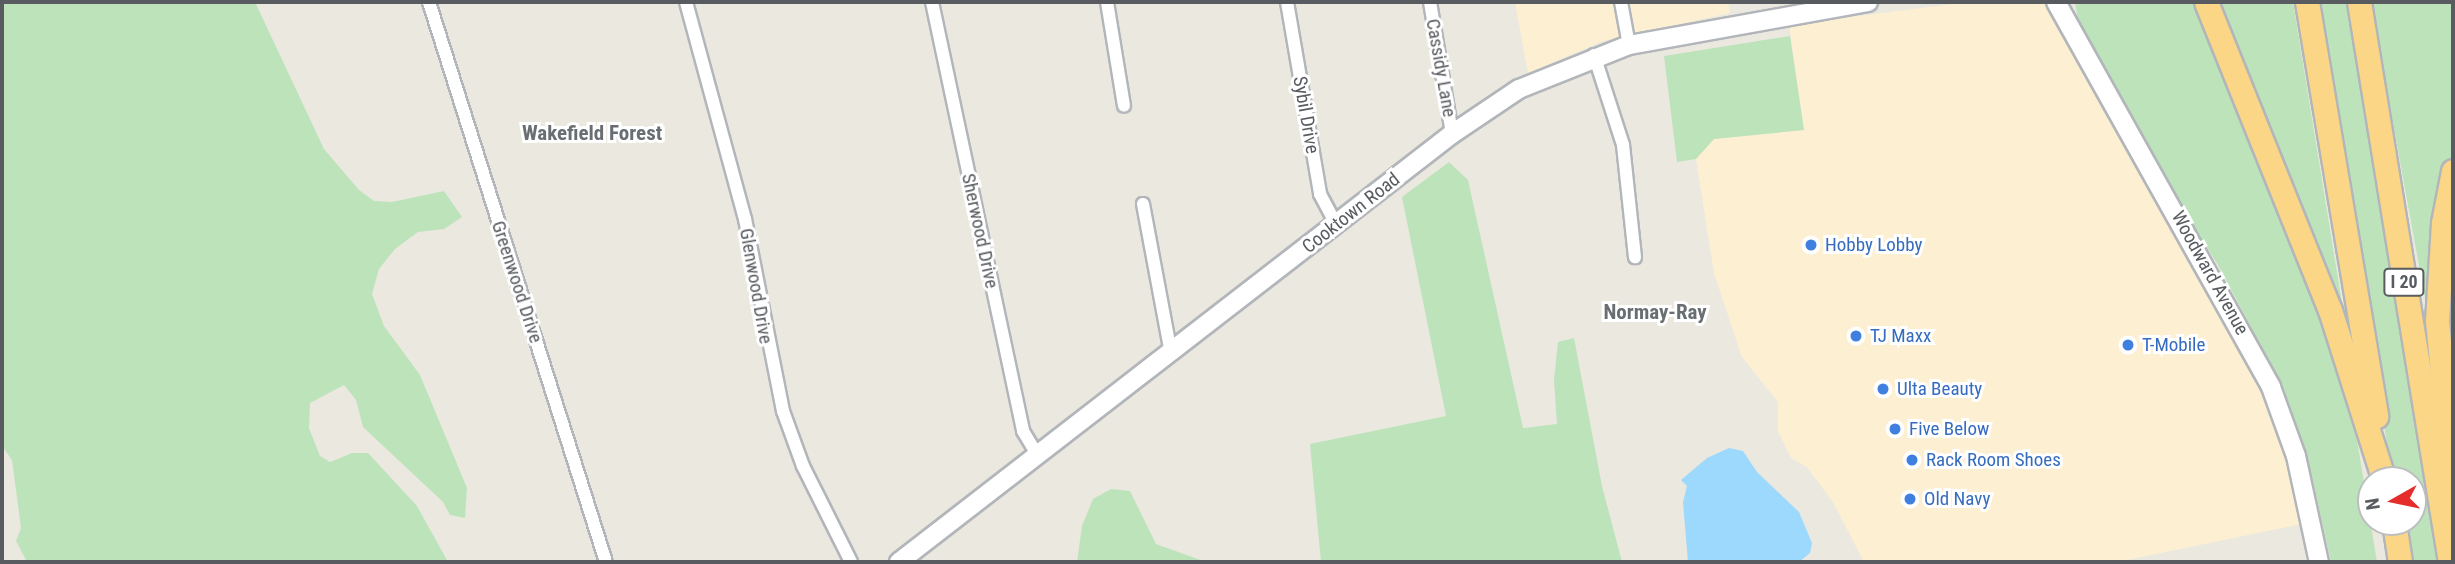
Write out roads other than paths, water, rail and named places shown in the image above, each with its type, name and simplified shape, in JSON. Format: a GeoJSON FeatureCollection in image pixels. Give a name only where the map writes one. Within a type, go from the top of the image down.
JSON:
{"type":"FeatureCollection","features":[{"type":"Feature","properties":{"kind":"highway"},"geometry":{"type":"LineString","coordinates":[[2206,2],[2330,310],[2381,466]]}},
{"type":"Feature","properties":{"kind":"highway","name":"I 20"},"geometry":{"type":"LineString","coordinates":[[2307,2],[2384,466]]}},
{"type":"Feature","properties":{"kind":"highway","name":"I 20"},"geometry":{"type":"LineString","coordinates":[[2359,2],[2450,562]]}},
{"type":"Feature","properties":{"kind":"highway"},"geometry":{"type":"LineString","coordinates":[[2453,171],[2443,223],[2437,321],[2453,484]]}},
{"type":"Feature","properties":{"kind":"highway"},"geometry":{"type":"LineString","coordinates":[[2396,536],[2400,562]]}},
{"type":"Feature","properties":{"kind":"street","name":"Greenwood Drive"},"geometry":{"type":"LineString","coordinates":[[429,2],[606,562]]}},
{"type":"Feature","properties":{"kind":"street","name":"Glenwood Drive"},"geometry":{"type":"LineString","coordinates":[[686,2],[745,219],[783,411],[803,466],[851,562]]}},
{"type":"Feature","properties":{"kind":"street","name":"Sherwood Drive"},"geometry":{"type":"LineString","coordinates":[[932,2],[1023,431],[1038,456]]}},
{"type":"Feature","properties":{"kind":"street"},"geometry":{"type":"LineString","coordinates":[[1107,2],[1124,107]]}},
{"type":"Feature","properties":{"kind":"street","name":"Sybil Drive"},"geometry":{"type":"LineString","coordinates":[[1287,2],[1320,194],[1336,224]]}},
{"type":"Feature","properties":{"kind":"street","name":"Cassidy Lane"},"geometry":{"type":"LineString","coordinates":[[1430,2],[1452,134]]}},
{"type":"Feature","properties":{"kind":"street"},"geometry":{"type":"LineString","coordinates":[[1621,2],[1629,45]]}},
{"type":"Feature","properties":{"kind":"street","name":"Cooktown Road"},"geometry":{"type":"LineString","coordinates":[[899,562],[1452,134],[1526,85],[1594,55],[1629,45],[1868,2]]}},
{"type":"Feature","properties":{"kind":"street","name":"Woodward Avenue"},"geometry":{"type":"LineString","coordinates":[[2056,2],[2271,387],[2296,456],[2319,562]]}},
{"type":"Feature","properties":{"kind":"street"},"geometry":{"type":"LineString","coordinates":[[1594,55],[1623,145],[1635,257]]}},
{"type":"Feature","properties":{"kind":"street"},"geometry":{"type":"LineString","coordinates":[[1143,204],[1171,353]]}},
{"type":"Feature","properties":{"kind":"water"},"geometry":{"type":"Polygon","coordinates":[[[1729,448],[1743,451],[1757,472],[1799,512],[1812,543],[1810,553],[1799,562],[1688,562],[1683,502],[1687,486],[1681,480],[1707,458],[1729,448]]]}},
{"type":"Feature","properties":{"kind":"place","name":"Hobby Lobby"},"geometry":{"type":"Point","coordinates":[1811,245]}},
{"type":"Feature","properties":{"kind":"place","name":"TJ Maxx"},"geometry":{"type":"Point","coordinates":[1856,336]}},
{"type":"Feature","properties":{"kind":"place","name":"T-Mobile"},"geometry":{"type":"Point","coordinates":[2128,345]}},
{"type":"Feature","properties":{"kind":"place","name":"Ulta Beauty"},"geometry":{"type":"Point","coordinates":[1883,389]}},
{"type":"Feature","properties":{"kind":"place","name":"Five Below"},"geometry":{"type":"Point","coordinates":[1895,429]}},
{"type":"Feature","properties":{"kind":"place","name":"Rack Room Shoes"},"geometry":{"type":"Point","coordinates":[1912,460]}},
{"type":"Feature","properties":{"kind":"place","name":"Old Navy"},"geometry":{"type":"Point","coordinates":[1910,499]}},
{"type":"Feature","properties":{"kind":"district","name":"Wakefield Forest"},"geometry":{"type":"Point","coordinates":[592,133]}},
{"type":"Feature","properties":{"kind":"district","name":"Normay-Ray"},"geometry":{"type":"Point","coordinates":[1655,312]}}]}
